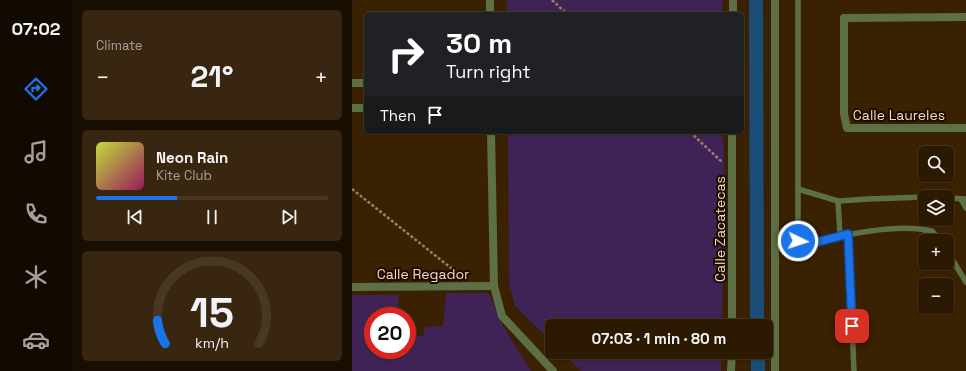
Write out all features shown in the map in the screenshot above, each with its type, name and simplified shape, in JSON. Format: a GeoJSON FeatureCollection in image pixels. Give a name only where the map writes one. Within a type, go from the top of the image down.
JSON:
{"type":"FeatureCollection","features":[{"type":"Feature","properties":{"kind":"street"},"geometry":{"type":"LineString","coordinates":[[490,0],[490,12]]}},
{"type":"Feature","properties":{"kind":"street"},"geometry":{"type":"LineString","coordinates":[[733,0],[733,12]]}},
{"type":"Feature","properties":{"kind":"street"},"geometry":{"type":"LineString","coordinates":[[775,0],[775,371]]}},
{"type":"Feature","properties":{"kind":"street","name":"Calle Laureles"},"geometry":{"type":"LineString","coordinates":[[966,17],[844,18],[844,114],[846,128],[966,128]]}},
{"type":"Feature","properties":{"kind":"street"},"geometry":{"type":"LineString","coordinates":[[352,83],[364,83]]}},
{"type":"Feature","properties":{"kind":"street"},"geometry":{"type":"LineString","coordinates":[[352,108],[364,108]]}},
{"type":"Feature","properties":{"kind":"street"},"geometry":{"type":"LineString","coordinates":[[491,134],[494,286],[502,316],[553,371]]}},
{"type":"Feature","properties":{"kind":"street","name":"Calle Zacatecas"},"geometry":{"type":"LineString","coordinates":[[732,134],[732,319]]}},
{"type":"Feature","properties":{"kind":"street","name":"Calle Regador"},"geometry":{"type":"LineString","coordinates":[[352,287],[494,286]]}},
{"type":"Feature","properties":{"kind":"street"},"geometry":{"type":"LineString","coordinates":[[731,371],[732,359]]}},
{"type":"Feature","properties":{"kind":"lane"},"geometry":{"type":"LineString","coordinates":[[798,0],[798,241],[801,244],[806,245],[840,235],[906,229],[932,231],[935,234]]}},
{"type":"Feature","properties":{"kind":"lane"},"geometry":{"type":"LineString","coordinates":[[798,189],[838,201],[918,197]]}},
{"type":"Feature","properties":{"kind":"lane"},"geometry":{"type":"LineString","coordinates":[[963,199],[966,208]]}},
{"type":"Feature","properties":{"kind":"lane"},"geometry":{"type":"LineString","coordinates":[[838,201],[840,235]]}},
{"type":"Feature","properties":{"kind":"lane"},"geometry":{"type":"LineString","coordinates":[[924,230],[925,226]]}},
{"type":"Feature","properties":{"kind":"lane"},"geometry":{"type":"LineString","coordinates":[[848,234],[854,371]]}},
{"type":"Feature","properties":{"kind":"lane"},"geometry":{"type":"LineString","coordinates":[[954,262],[966,282]]}},
{"type":"Feature","properties":{"kind":"path"},"geometry":{"type":"LineString","coordinates":[[552,0],[565,12]]}},
{"type":"Feature","properties":{"kind":"path"},"geometry":{"type":"LineString","coordinates":[[692,134],[733,172]]}},
{"type":"Feature","properties":{"kind":"path"},"geometry":{"type":"LineString","coordinates":[[352,189],[462,277]]}},
{"type":"Feature","properties":{"kind":"shaded area"},"geometry":{"type":"Polygon","coordinates":[[[507,0],[723,0],[722,12],[507,12],[507,0]]]}},
{"type":"Feature","properties":{"kind":"shaded area"},"geometry":{"type":"Polygon","coordinates":[[[508,134],[723,134],[725,183],[722,319],[545,319],[545,335],[515,306],[509,284],[508,134]]]}},
{"type":"Feature","properties":{"kind":"shaded area"},"geometry":{"type":"Polygon","coordinates":[[[446,293],[489,293],[502,324],[531,371],[352,371],[352,295],[398,295],[399,307],[364,307],[364,359],[416,359],[416,336],[423,336],[425,327],[443,326],[446,293]]]}},
{"type":"Feature","properties":{"kind":"shaded area"},"geometry":{"type":"Polygon","coordinates":[[[569,359],[721,359],[721,371],[581,371],[569,359]]]}},
{"type":"Feature","properties":{"kind":"waterway"},"geometry":{"type":"LineString","coordinates":[[756,0],[757,319]]}},
{"type":"Feature","properties":{"kind":"waterway"},"geometry":{"type":"LineString","coordinates":[[758,359],[758,371]]}},
{"type":"Feature","properties":{"kind":"route"},"geometry":{"type":"LineString","coordinates":[[798,241],[801,244],[806,245],[848,234],[852,326]]}}]}
